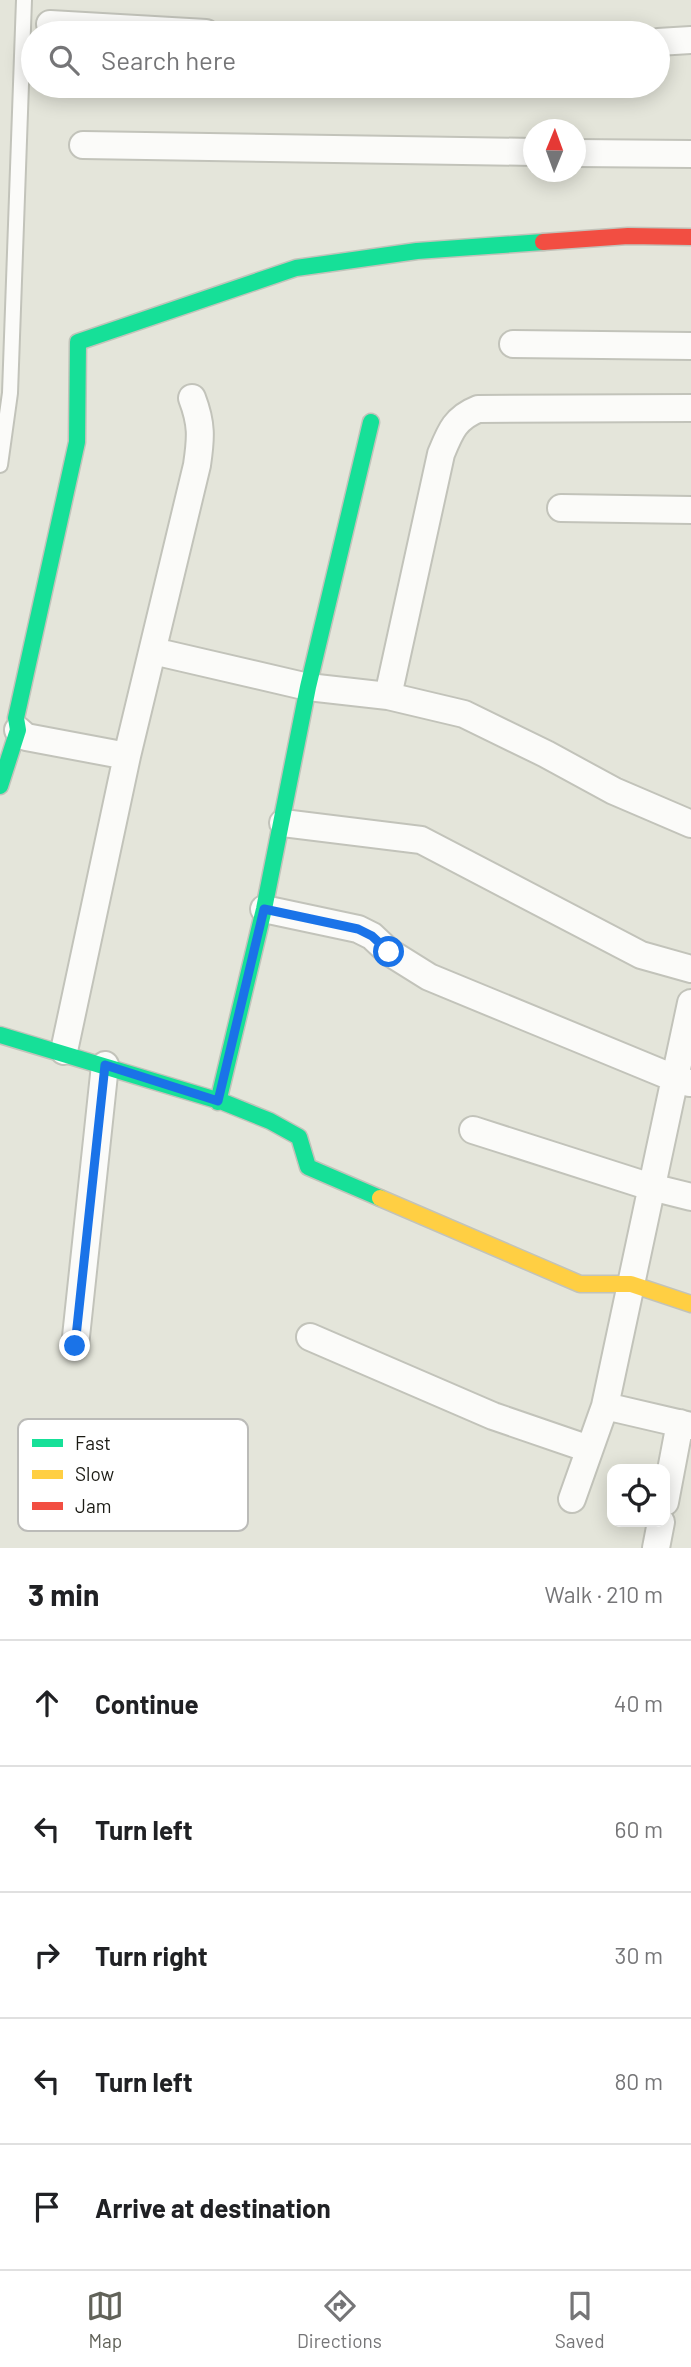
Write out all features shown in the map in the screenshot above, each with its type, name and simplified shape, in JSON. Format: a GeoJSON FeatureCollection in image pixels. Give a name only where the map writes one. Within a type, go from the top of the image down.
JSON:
{"type":"FeatureCollection","features":[{"type":"Feature","properties":{"kind":"street"},"geometry":{"type":"LineString","coordinates":[[670,41],[691,40]]}},
{"type":"Feature","properties":{"kind":"street"},"geometry":{"type":"LineString","coordinates":[[83,145],[523,152]]}},
{"type":"Feature","properties":{"kind":"street"},"geometry":{"type":"LineString","coordinates":[[586,153],[691,154]]}},
{"type":"Feature","properties":{"kind":"street"},"geometry":{"type":"LineString","coordinates":[[127,756],[26,737],[19,730],[16,718],[77,442],[78,342],[296,268],[417,251],[628,236],[691,237]]}},
{"type":"Feature","properties":{"kind":"street"},"geometry":{"type":"LineString","coordinates":[[513,344],[691,346]]}},
{"type":"Feature","properties":{"kind":"street"},"geometry":{"type":"LineString","coordinates":[[64,1051],[127,756],[197,465],[201,432],[199,415],[192,397]]}},
{"type":"Feature","properties":{"kind":"street"},"geometry":{"type":"LineString","coordinates":[[388,696],[441,454],[449,434],[463,415],[478,409],[691,408]]}},
{"type":"Feature","properties":{"kind":"street"},"geometry":{"type":"LineString","coordinates":[[218,1101],[283,823],[308,687],[371,422]]}},
{"type":"Feature","properties":{"kind":"street"},"geometry":{"type":"LineString","coordinates":[[561,508],[691,510]]}},
{"type":"Feature","properties":{"kind":"street"},"geometry":{"type":"LineString","coordinates":[[153,651],[308,687],[388,696],[464,714],[614,791],[691,824]]}},
{"type":"Feature","properties":{"kind":"street"},"geometry":{"type":"LineString","coordinates":[[0,786],[19,730]]}},
{"type":"Feature","properties":{"kind":"street"},"geometry":{"type":"LineString","coordinates":[[283,823],[421,840],[641,955],[691,968]]}},
{"type":"Feature","properties":{"kind":"street"},"geometry":{"type":"LineString","coordinates":[[264,909],[358,929],[429,977],[682,1081]]}},
{"type":"Feature","properties":{"kind":"street"},"geometry":{"type":"LineString","coordinates":[[572,1499],[605,1406],[651,1187],[682,1081],[691,1003]]}},
{"type":"Feature","properties":{"kind":"street"},"geometry":{"type":"LineString","coordinates":[[0,1035],[64,1051],[218,1101],[288,1130],[299,1137],[308,1167],[580,1284],[631,1284],[691,1304]]}},
{"type":"Feature","properties":{"kind":"street"},"geometry":{"type":"LineString","coordinates":[[75,1346],[105,1065]]}},
{"type":"Feature","properties":{"kind":"street"},"geometry":{"type":"LineString","coordinates":[[473,1130],[651,1187],[691,1197]]}},
{"type":"Feature","properties":{"kind":"street"},"geometry":{"type":"LineString","coordinates":[[310,1337],[493,1416],[589,1449]]}},
{"type":"Feature","properties":{"kind":"street"},"geometry":{"type":"LineString","coordinates":[[605,1406],[686,1425],[670,1484]]}},
{"type":"Feature","properties":{"kind":"street"},"geometry":{"type":"LineString","coordinates":[[656,1548],[660,1527]]}},
{"type":"Feature","properties":{"kind":"lane"},"geometry":{"type":"LineString","coordinates":[[23,21],[24,0]]}},
{"type":"Feature","properties":{"kind":"lane"},"geometry":{"type":"LineString","coordinates":[[0,465],[10,393],[21,84]]}},
{"type":"Feature","properties":{"kind":"traffic: fast"},"geometry":{"type":"LineString","coordinates":[[0,786],[18,730],[16,718],[77,442],[78,342],[296,268],[417,251],[543,242]]}},
{"type":"Feature","properties":{"kind":"traffic: fast"},"geometry":{"type":"LineString","coordinates":[[218,1102],[264,909],[308,687],[371,422]]}},
{"type":"Feature","properties":{"kind":"traffic: fast"},"geometry":{"type":"LineString","coordinates":[[0,1035],[223,1102],[270,1121],[299,1137],[308,1167],[380,1198]]}},
{"type":"Feature","properties":{"kind":"traffic: slow"},"geometry":{"type":"LineString","coordinates":[[380,1198],[580,1284],[631,1284],[691,1304]]}},
{"type":"Feature","properties":{"kind":"traffic: jam"},"geometry":{"type":"LineString","coordinates":[[543,242],[628,236],[691,237]]}},
{"type":"Feature","properties":{"kind":"route"},"geometry":{"type":"LineString","coordinates":[[75,1346],[105,1065],[218,1101],[264,909],[347,929],[358,929],[372,936],[389,952]]}}]}
